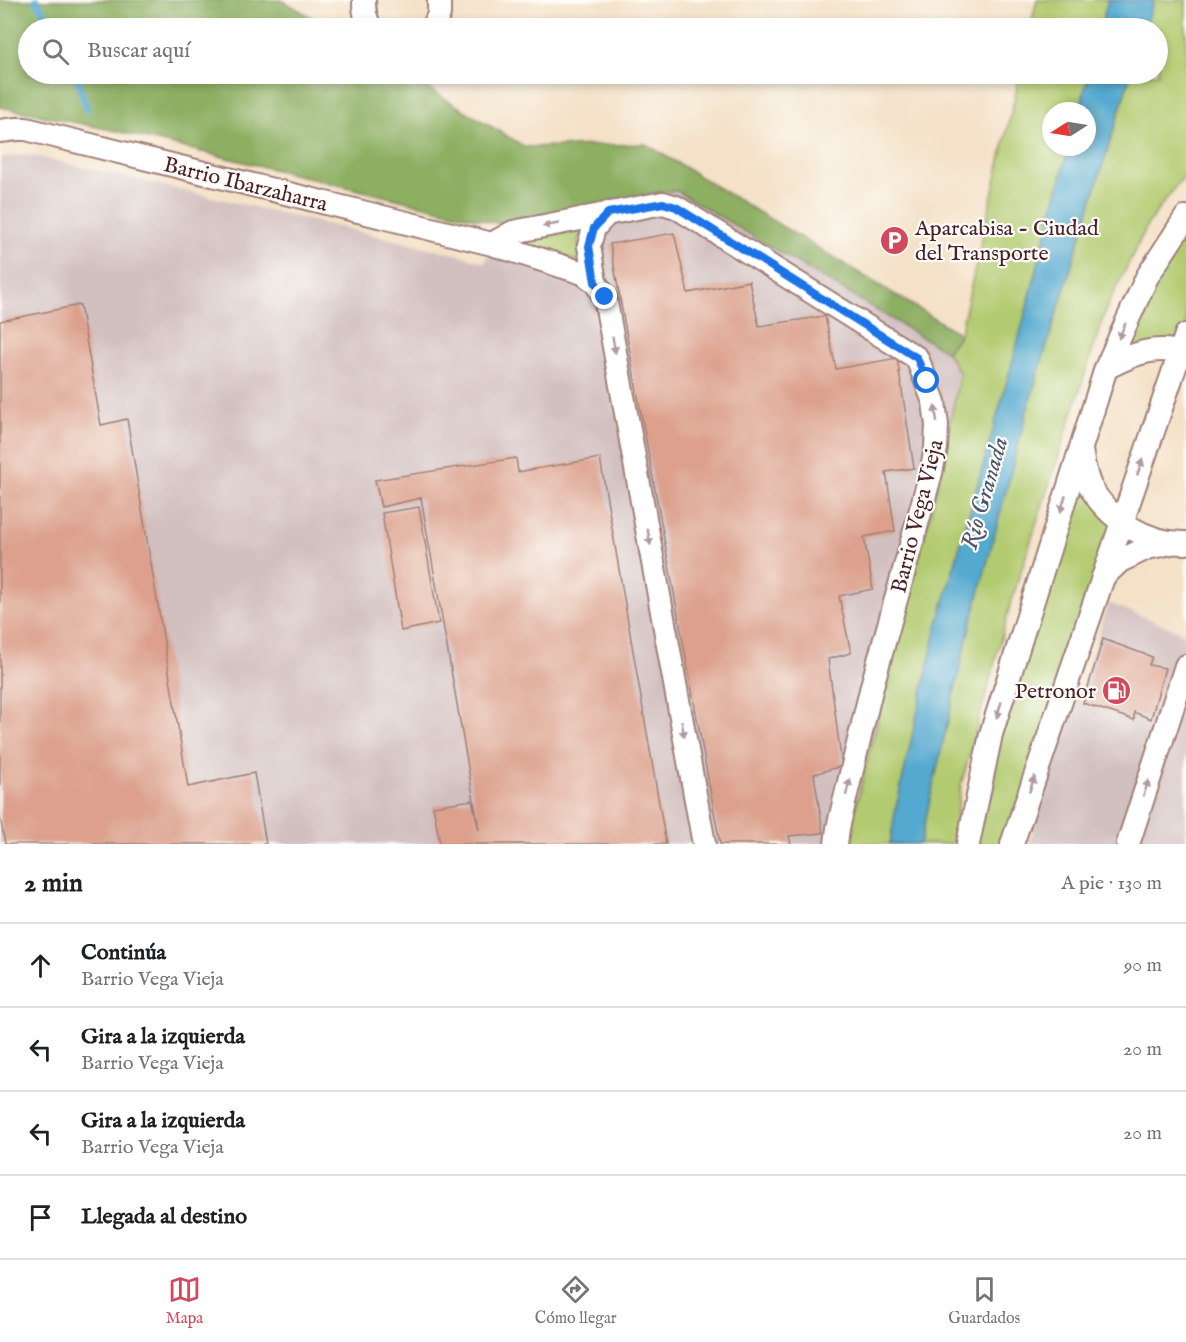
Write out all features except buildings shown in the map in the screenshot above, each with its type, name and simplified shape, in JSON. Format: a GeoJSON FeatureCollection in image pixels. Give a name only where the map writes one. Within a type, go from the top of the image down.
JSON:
{"type":"FeatureCollection","features":[{"type":"Feature","properties":{"kind":"street"},"geometry":{"type":"LineString","coordinates":[[364,0],[366,18]]}},
{"type":"Feature","properties":{"kind":"street"},"geometry":{"type":"LineString","coordinates":[[437,18],[439,0]]}},
{"type":"Feature","properties":{"kind":"street","name":"Barrio Ibarzaharra"},"geometry":{"type":"LineString","coordinates":[[0,131],[26,129],[492,244]]}},
{"type":"Feature","properties":{"kind":"street","name":"Barrio Vega Vieja"},"geometry":{"type":"LineString","coordinates":[[492,244],[513,232],[663,203],[676,207],[917,358],[934,402],[937,424],[936,448],[872,686],[836,844]]}},
{"type":"Feature","properties":{"kind":"street"},"geometry":{"type":"LineString","coordinates":[[595,282],[589,246],[594,228],[608,213]]}},
{"type":"Feature","properties":{"kind":"street"},"geometry":{"type":"LineString","coordinates":[[968,844],[991,734],[1106,368],[1147,277],[1186,218]]}},
{"type":"Feature","properties":{"kind":"street"},"geometry":{"type":"LineString","coordinates":[[492,244],[583,273],[595,282],[605,297],[704,844]]}},
{"type":"Feature","properties":{"kind":"street"},"geometry":{"type":"LineString","coordinates":[[1012,844],[1121,522],[1184,347],[1142,352],[1124,358],[1106,368]]}},
{"type":"Feature","properties":{"kind":"street"},"geometry":{"type":"LineString","coordinates":[[1081,448],[1089,484],[1101,502],[1121,522],[1144,534],[1179,543]]}},
{"type":"Feature","properties":{"kind":"street"},"geometry":{"type":"LineString","coordinates":[[1102,579],[1120,561],[1147,548],[1179,543]]}},
{"type":"Feature","properties":{"kind":"street"},"geometry":{"type":"LineString","coordinates":[[1128,844],[1186,666]]}},
{"type":"Feature","properties":{"kind":"shaded area"},"geometry":{"type":"Polygon","coordinates":[[[26,154],[485,263],[499,224],[659,192],[677,191],[947,352],[960,374],[934,499],[847,844],[0,844],[0,158],[26,154]]]}},
{"type":"Feature","properties":{"kind":"shaded area"},"geometry":{"type":"Polygon","coordinates":[[[1109,603],[1186,634],[1186,844],[1029,844],[1109,603]]]}},
{"type":"Feature","properties":{"kind":"green space"},"geometry":{"type":"Polygon","coordinates":[[[0,0],[282,0],[313,18],[18,18],[18,84],[421,84],[525,147],[646,144],[960,334],[947,352],[677,191],[659,192],[499,224],[116,131],[0,107],[0,0]]]}},
{"type":"Feature","properties":{"kind":"green space"},"geometry":{"type":"Polygon","coordinates":[[[1037,0],[1186,0],[1186,173],[1149,222],[1106,309],[1011,602],[961,785],[952,844],[847,844],[934,499],[960,374],[947,352],[960,334],[1018,84],[1168,84],[1168,18],[1032,18],[1037,0]]]}},
{"type":"Feature","properties":{"kind":"green space"},"geometry":{"type":"Polygon","coordinates":[[[1186,217],[1186,335],[1124,358],[1147,277],[1186,217]]]}},
{"type":"Feature","properties":{"kind":"green space"},"geometry":{"type":"Polygon","coordinates":[[[579,229],[578,261],[520,241],[579,229]]]}},
{"type":"Feature","properties":{"kind":"green space"},"geometry":{"type":"Polygon","coordinates":[[[1081,448],[1121,522],[1012,844],[968,844],[1081,448]]]}},
{"type":"Feature","properties":{"kind":"water"},"geometry":{"type":"Polygon","coordinates":[[[1108,0],[1154,0],[1148,18],[1103,18],[1108,0]]]}},
{"type":"Feature","properties":{"kind":"water","name":"Río Granada"},"geometry":{"type":"Polygon","coordinates":[[[1086,84],[1128,84],[1030,400],[963,654],[920,844],[890,844],[895,812],[936,630],[1013,360],[1067,156],[1096,156],[1096,102],[1081,102],[1086,84]]]}},
{"type":"Feature","properties":{"kind":"waterway"},"geometry":{"type":"LineString","coordinates":[[36,0],[48,18]]}},
{"type":"Feature","properties":{"kind":"waterway"},"geometry":{"type":"LineString","coordinates":[[79,84],[87,110]]}},
{"type":"Feature","properties":{"kind":"place","name":"Aparcabisa - Ciudad del Transporte"},"geometry":{"type":"Point","coordinates":[894,240]}},
{"type":"Feature","properties":{"kind":"place","name":"Petronor"},"geometry":{"type":"Point","coordinates":[1117,690]}},
{"type":"Feature","properties":{"kind":"route"},"geometry":{"type":"LineString","coordinates":[[605,297],[595,282],[589,246],[594,228],[608,213],[663,203],[676,207],[917,358],[927,381]]}}]}
